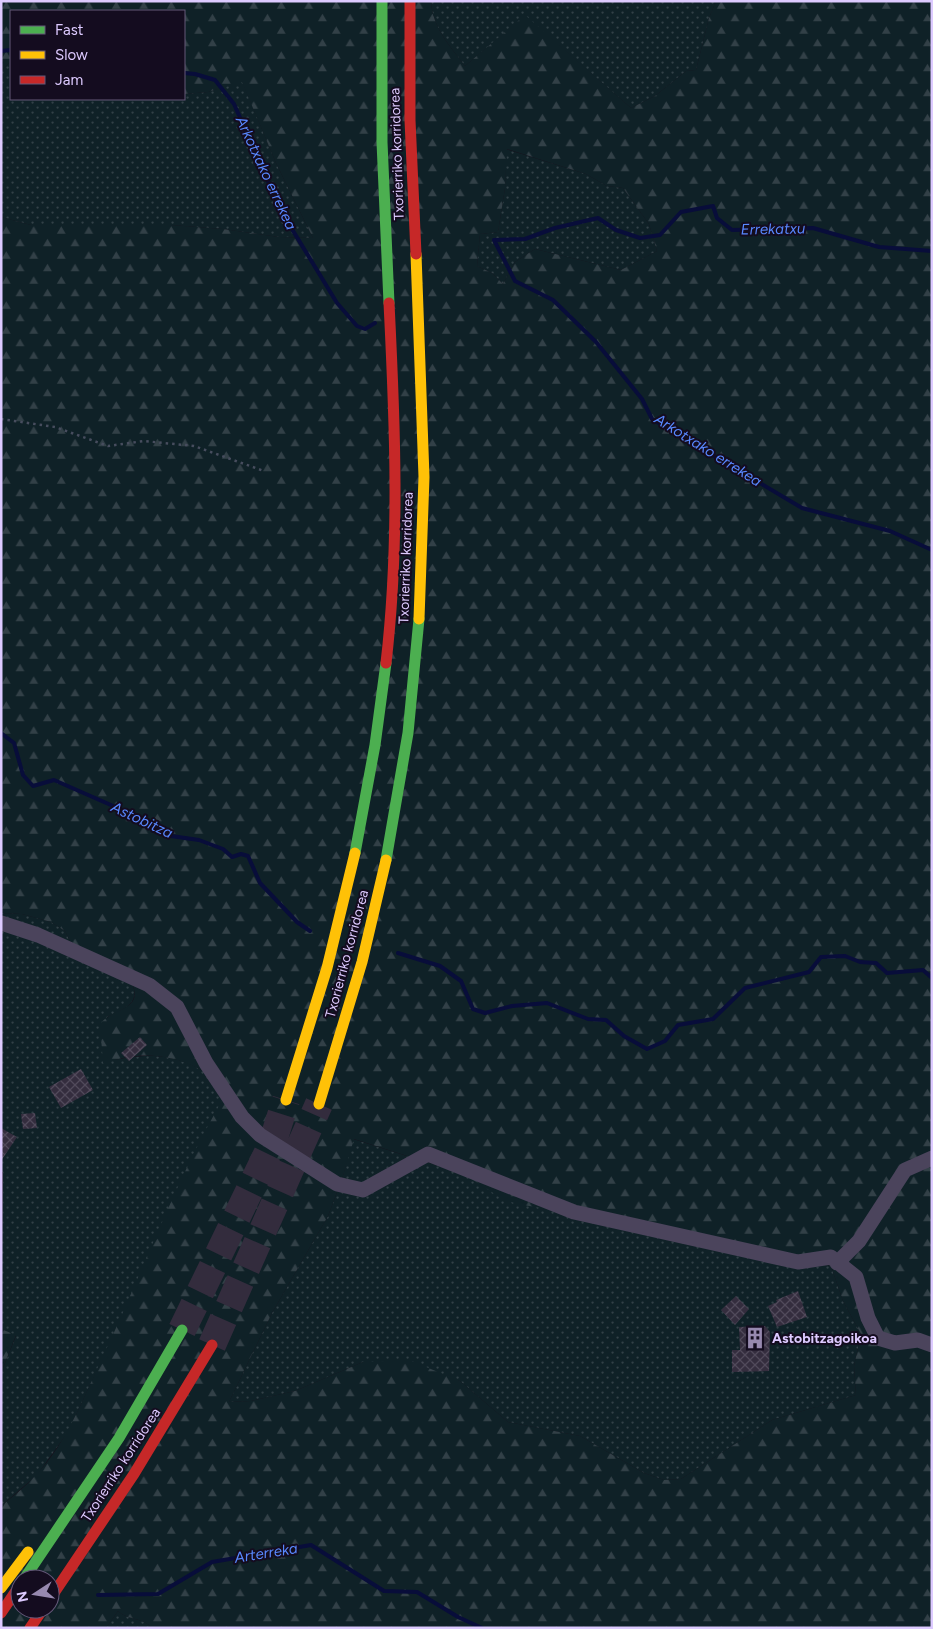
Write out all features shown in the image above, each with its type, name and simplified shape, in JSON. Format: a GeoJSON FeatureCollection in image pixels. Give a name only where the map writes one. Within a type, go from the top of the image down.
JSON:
{"type":"FeatureCollection","features":[{"type":"Feature","properties":{"kind":"highway","name":"Txorierriko korridorea"},"geometry":{"type":"LineString","coordinates":[[286,1100],[339,924],[370,774],[388,639],[394,565],[395,478],[383,154],[382,1]]}},
{"type":"Feature","properties":{"kind":"highway","name":"Txorierriko korridorea"},"geometry":{"type":"LineString","coordinates":[[319,1104],[360,972],[384,874],[406,755],[420,610],[423,438],[412,162],[410,1]]}},
{"type":"Feature","properties":{"kind":"highway","name":"Txorierriko korridorea"},"geometry":{"type":"LineString","coordinates":[[31,1569],[119,1438],[182,1330]]}},
{"type":"Feature","properties":{"kind":"highway","name":"Txorierriko korridorea"},"geometry":{"type":"LineString","coordinates":[[60,1584],[126,1488],[212,1345]]}},
{"type":"Feature","properties":{"kind":"highway"},"geometry":{"type":"LineString","coordinates":[[1,1588],[95,1462],[119,1438]]}},
{"type":"Feature","properties":{"kind":"highway"},"geometry":{"type":"LineString","coordinates":[[1,1613],[10,1600]]}},
{"type":"Feature","properties":{"kind":"street"},"geometry":{"type":"LineString","coordinates":[[1,923],[38,935],[149,985],[177,1007],[206,1063],[242,1117],[260,1135],[338,1184],[363,1190],[428,1154],[574,1212],[798,1262],[831,1256],[837,1263],[856,1277],[868,1318],[878,1338],[895,1343],[918,1340],[932,1345]]}},
{"type":"Feature","properties":{"kind":"street"},"geometry":{"type":"LineString","coordinates":[[837,1263],[859,1241],[905,1170],[932,1158]]}},
{"type":"Feature","properties":{"kind":"path"},"geometry":{"type":"LineString","coordinates":[[1,419],[55,427],[108,446],[144,441],[194,446],[264,470]]}},
{"type":"Feature","properties":{"kind":"green space"},"geometry":{"type":"Polygon","coordinates":[[[1,1],[431,1],[438,28],[465,66],[525,15],[631,108],[655,96],[686,71],[696,70],[709,18],[716,1],[932,1],[932,1628],[152,1628],[144,1622],[118,1611],[106,1628],[1,1628],[1,1506],[23,1488],[47,1463],[66,1434],[179,1185],[230,1087],[198,1068],[175,1059],[133,1056],[103,1063],[100,1024],[112,1014],[131,1004],[135,992],[132,983],[71,943],[65,931],[51,922],[22,914],[1,913],[1,217],[31,225],[171,225],[223,229],[279,237],[313,238],[276,163],[242,82],[208,92],[185,94],[185,10],[10,10],[10,62],[1,71],[1,1]],[[507,149],[505,188],[498,232],[480,234],[477,266],[492,273],[503,284],[515,262],[535,249],[621,270],[657,251],[649,224],[623,188],[607,186],[586,174],[507,149]],[[354,1139],[328,1216],[272,1313],[229,1402],[251,1401],[295,1391],[363,1362],[409,1360],[460,1381],[508,1422],[580,1436],[644,1473],[664,1480],[681,1479],[772,1420],[856,1395],[854,1366],[861,1334],[843,1301],[831,1266],[803,1261],[709,1235],[517,1204],[501,1198],[464,1174],[354,1139]]]}},
{"type":"Feature","properties":{"kind":"green space"},"geometry":{"type":"Polygon","coordinates":[[[431,1],[716,1],[709,18],[696,70],[686,71],[655,96],[631,108],[525,16],[465,66],[438,28],[431,1]]]}},
{"type":"Feature","properties":{"kind":"green space"},"geometry":{"type":"Polygon","coordinates":[[[10,62],[10,100],[185,100],[185,94],[208,92],[242,81],[276,163],[313,238],[279,237],[223,229],[171,225],[31,225],[1,217],[1,71],[10,62]]]}},
{"type":"Feature","properties":{"kind":"green space"},"geometry":{"type":"Polygon","coordinates":[[[506,149],[586,174],[607,186],[623,188],[649,224],[657,251],[621,270],[535,249],[515,262],[503,284],[492,273],[477,266],[480,234],[498,232],[505,188],[506,149]]]}},
{"type":"Feature","properties":{"kind":"green space"},"geometry":{"type":"Polygon","coordinates":[[[1,913],[22,914],[51,922],[65,931],[71,943],[132,983],[134,996],[132,1001],[129,1005],[107,1017],[103,1062],[140,1056],[170,1058],[198,1068],[230,1087],[68,1432],[37,1475],[1,1506],[1,1373],[16,1336],[1,1329],[3,1172],[1,1171],[1,913]]]}},
{"type":"Feature","properties":{"kind":"green space"},"geometry":{"type":"Polygon","coordinates":[[[353,1139],[464,1174],[709,1235],[803,1261],[831,1266],[843,1301],[861,1334],[854,1366],[856,1395],[772,1420],[681,1479],[664,1480],[644,1473],[580,1436],[508,1422],[460,1381],[363,1362],[295,1391],[251,1401],[229,1402],[272,1313],[328,1216],[342,1179],[353,1139]]]}},
{"type":"Feature","properties":{"kind":"green space"},"geometry":{"type":"Polygon","coordinates":[[[1,1329],[16,1335],[1,1373],[1,1329]]]}},
{"type":"Feature","properties":{"kind":"green space"},"geometry":{"type":"Polygon","coordinates":[[[118,1611],[144,1622],[152,1628],[106,1628],[118,1611]]]}},
{"type":"Feature","properties":{"kind":"building"},"geometry":{"type":"Polygon","coordinates":[[[140,1037],[147,1045],[129,1061],[121,1053],[140,1037]]]}},
{"type":"Feature","properties":{"kind":"building"},"geometry":{"type":"Polygon","coordinates":[[[81,1069],[93,1090],[61,1108],[49,1087],[81,1069]]]}},
{"type":"Feature","properties":{"kind":"building"},"geometry":{"type":"Polygon","coordinates":[[[35,1113],[37,1128],[23,1129],[21,1114],[35,1113]]]}},
{"type":"Feature","properties":{"kind":"building"},"geometry":{"type":"Polygon","coordinates":[[[1,1128],[17,1137],[1,1161],[1,1128]]]}},
{"type":"Feature","properties":{"kind":"building"},"geometry":{"type":"Polygon","coordinates":[[[798,1291],[807,1317],[777,1327],[768,1306],[777,1302],[776,1300],[798,1291]]]}},
{"type":"Feature","properties":{"kind":"building"},"geometry":{"type":"Polygon","coordinates":[[[736,1296],[749,1309],[735,1325],[721,1310],[736,1296]]]}},
{"type":"Feature","properties":{"kind":"building","name":"Astobitzagoikoa"},"geometry":{"type":"Polygon","coordinates":[[[765,1326],[770,1332],[769,1371],[732,1372],[732,1350],[740,1350],[739,1327],[765,1326]]]}},
{"type":"Feature","properties":{"kind":"waterway","name":"Arkotxako errekea"},"geometry":{"type":"LineString","coordinates":[[1,51],[10,50]]}},
{"type":"Feature","properties":{"kind":"waterway","name":"Arkotxako errekea"},"geometry":{"type":"LineString","coordinates":[[185,73],[215,80],[234,104],[281,211],[337,303],[357,326],[365,329],[375,323]]}},
{"type":"Feature","properties":{"kind":"waterway","name":"Arkotxako errekea"},"geometry":{"type":"LineString","coordinates":[[932,251],[879,247],[813,228],[732,230],[717,218],[713,206],[681,212],[660,235],[640,238],[616,230],[598,218],[555,228],[525,239],[494,240],[515,281],[553,300],[596,342],[642,399],[652,419],[802,508],[890,531],[932,550]]}},
{"type":"Feature","properties":{"kind":"waterway","name":"Astobitza"},"geometry":{"type":"LineString","coordinates":[[1,733],[14,743],[23,775],[33,786],[54,780],[145,820],[171,836],[199,840],[223,849],[232,857],[241,854],[248,856],[260,883],[297,922],[310,931]]}},
{"type":"Feature","properties":{"kind":"waterway","name":"Astobitza"},"geometry":{"type":"LineString","coordinates":[[398,953],[440,966],[461,981],[473,1009],[485,1013],[512,1006],[547,1003],[588,1019],[606,1020],[624,1036],[647,1049],[665,1041],[678,1025],[713,1019],[745,988],[809,972],[821,957],[845,956],[860,962],[876,963],[887,973],[923,970],[932,978]]}},
{"type":"Feature","properties":{"kind":"waterway","name":"Arterreka"},"geometry":{"type":"LineString","coordinates":[[98,1595],[158,1594],[212,1562],[311,1545],[384,1591],[417,1592],[458,1617],[482,1628]]}},
{"type":"Feature","properties":{"kind":"tunnel"},"geometry":{"type":"LineString","coordinates":[[182,1330],[272,1144],[286,1100]]}},
{"type":"Feature","properties":{"kind":"tunnel"},"geometry":{"type":"LineString","coordinates":[[212,1345],[319,1104]]}},
{"type":"Feature","properties":{"kind":"traffic: fast"},"geometry":{"type":"LineString","coordinates":[[382,1],[382,142],[389,303]]}},
{"type":"Feature","properties":{"kind":"traffic: fast"},"geometry":{"type":"LineString","coordinates":[[386,860],[408,733],[419,619]]}},
{"type":"Feature","properties":{"kind":"traffic: fast"},"geometry":{"type":"LineString","coordinates":[[355,853],[375,745],[386,663]]}},
{"type":"Feature","properties":{"kind":"traffic: fast"},"geometry":{"type":"LineString","coordinates":[[31,1569],[119,1438],[182,1330]]}},
{"type":"Feature","properties":{"kind":"traffic: slow"},"geometry":{"type":"LineString","coordinates":[[416,254],[424,477],[419,619]]}},
{"type":"Feature","properties":{"kind":"traffic: slow"},"geometry":{"type":"LineString","coordinates":[[286,1100],[327,968],[355,853]]}},
{"type":"Feature","properties":{"kind":"traffic: slow"},"geometry":{"type":"LineString","coordinates":[[319,1104],[362,962],[386,860]]}},
{"type":"Feature","properties":{"kind":"traffic: slow"},"geometry":{"type":"LineString","coordinates":[[1,1588],[28,1552]]}},
{"type":"Feature","properties":{"kind":"traffic: jam"},"geometry":{"type":"LineString","coordinates":[[410,1],[410,120],[416,254]]}},
{"type":"Feature","properties":{"kind":"traffic: jam"},"geometry":{"type":"LineString","coordinates":[[386,663],[395,528],[393,393],[389,303]]}},
{"type":"Feature","properties":{"kind":"traffic: jam"},"geometry":{"type":"LineString","coordinates":[[60,1584],[134,1474],[212,1345]]}},
{"type":"Feature","properties":{"kind":"traffic: jam"},"geometry":{"type":"LineString","coordinates":[[1,1613],[10,1600]]}},
{"type":"Feature","properties":{"kind":"traffic: jam"},"geometry":{"type":"LineString","coordinates":[[30,1628],[36,1619]]}},
{"type":"Feature","properties":{"kind":"place","name":"Astobitzagoikoa"},"geometry":{"type":"Point","coordinates":[755,1338]}},
{"type":"Feature","properties":{"kind":"water label","name":"Errekatxu"},"geometry":{"type":"Point","coordinates":[773,229]}}]}
